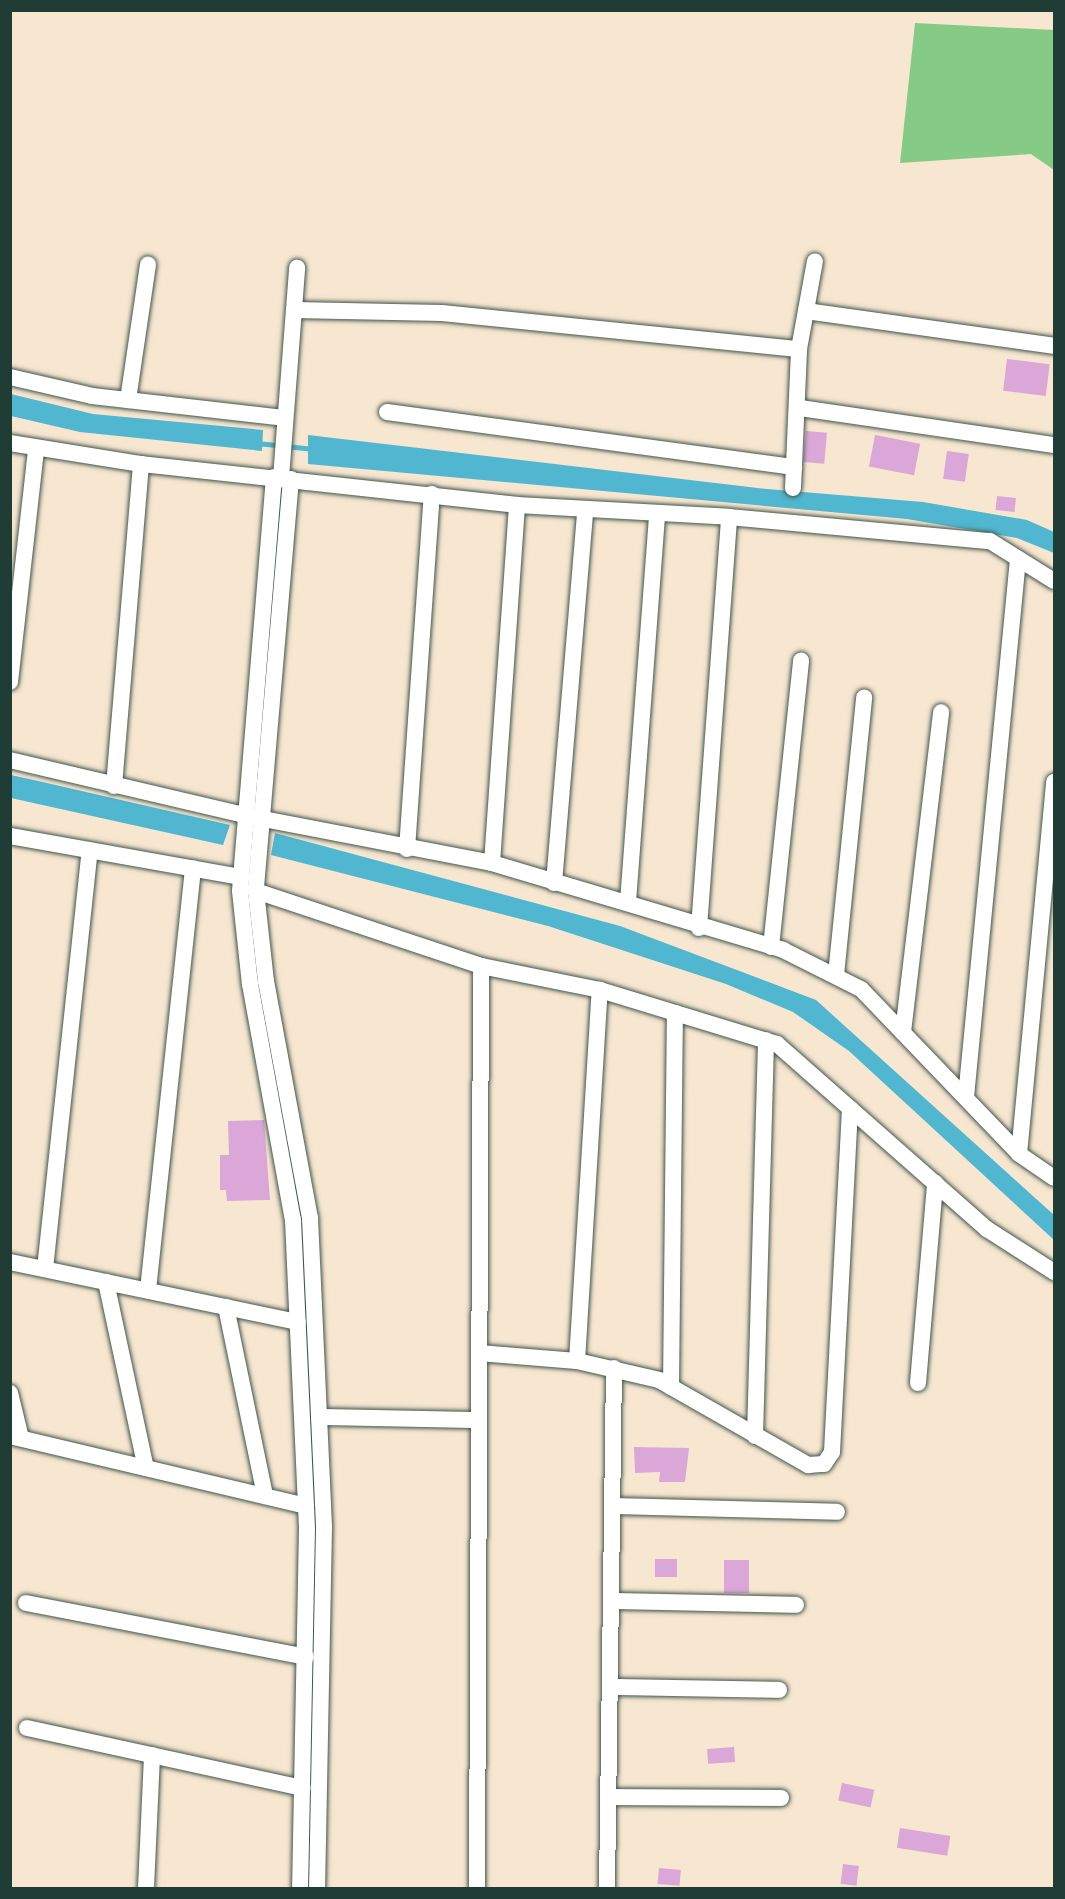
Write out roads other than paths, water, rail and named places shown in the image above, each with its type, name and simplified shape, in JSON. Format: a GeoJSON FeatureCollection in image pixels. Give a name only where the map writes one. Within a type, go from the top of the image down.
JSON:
{"type":"FeatureCollection","features":[{"type":"Feature","properties":{"kind":"street"},"geometry":{"type":"LineString","coordinates":[[793,488],[800,408],[799,349],[815,261]]}},
{"type":"Feature","properties":{"kind":"street"},"geometry":{"type":"LineString","coordinates":[[128,400],[148,264]]}},
{"type":"Feature","properties":{"kind":"street"},"geometry":{"type":"LineString","coordinates":[[297,268],[254,817],[256,891],[266,981],[310,1218],[324,1539],[317,1888]]}},
{"type":"Feature","properties":{"kind":"street"},"geometry":{"type":"LineString","coordinates":[[294,310],[442,313],[799,349]]}},
{"type":"Feature","properties":{"kind":"street"},"geometry":{"type":"LineString","coordinates":[[806,310],[1054,346]]}},
{"type":"Feature","properties":{"kind":"street"},"geometry":{"type":"LineString","coordinates":[[10,376],[128,400],[284,424]]}},
{"type":"Feature","properties":{"kind":"street"},"geometry":{"type":"LineString","coordinates":[[800,408],[1054,445]]}},
{"type":"Feature","properties":{"kind":"street"},"geometry":{"type":"LineString","coordinates":[[387,412],[795,467]]}},
{"type":"Feature","properties":{"kind":"street"},"geometry":{"type":"LineString","coordinates":[[10,443],[36,451],[141,464],[517,505],[729,517],[990,541],[1054,581]]}},
{"type":"Feature","properties":{"kind":"street"},"geometry":{"type":"LineString","coordinates":[[10,682],[36,451]]}},
{"type":"Feature","properties":{"kind":"street"},"geometry":{"type":"LineString","coordinates":[[114,786],[141,464]]}},
{"type":"Feature","properties":{"kind":"street"},"geometry":{"type":"LineString","coordinates":[[407,849],[432,494]]}},
{"type":"Feature","properties":{"kind":"street"},"geometry":{"type":"LineString","coordinates":[[492,863],[517,505]]}},
{"type":"Feature","properties":{"kind":"street"},"geometry":{"type":"LineString","coordinates":[[554,883],[585,510]]}},
{"type":"Feature","properties":{"kind":"street"},"geometry":{"type":"LineString","coordinates":[[628,902],[657,513]]}},
{"type":"Feature","properties":{"kind":"street"},"geometry":{"type":"LineString","coordinates":[[699,928],[729,517]]}},
{"type":"Feature","properties":{"kind":"street"},"geometry":{"type":"LineString","coordinates":[[966,1097],[1018,559]]}},
{"type":"Feature","properties":{"kind":"street"},"geometry":{"type":"LineString","coordinates":[[771,947],[801,661]]}},
{"type":"Feature","properties":{"kind":"street"},"geometry":{"type":"LineString","coordinates":[[836,975],[864,697]]}},
{"type":"Feature","properties":{"kind":"street"},"geometry":{"type":"LineString","coordinates":[[903,1032],[941,712]]}},
{"type":"Feature","properties":{"kind":"street"},"geometry":{"type":"LineString","coordinates":[[10,760],[254,817],[407,849],[492,863],[554,883],[628,902],[699,928],[771,947],[836,975],[861,989],[1019,1154],[1054,1179]]}},
{"type":"Feature","properties":{"kind":"street"},"geometry":{"type":"LineString","coordinates":[[1019,1154],[1054,782]]}},
{"type":"Feature","properties":{"kind":"street"},"geometry":{"type":"LineString","coordinates":[[254,817],[241,877],[250,984],[293,1220],[306,1506],[306,1657],[300,1888]]}},
{"type":"Feature","properties":{"kind":"street"},"geometry":{"type":"LineString","coordinates":[[10,836],[241,877]]}},
{"type":"Feature","properties":{"kind":"street"},"geometry":{"type":"LineString","coordinates":[[45,1269],[90,850]]}},
{"type":"Feature","properties":{"kind":"street"},"geometry":{"type":"LineString","coordinates":[[148,1290],[193,868]]}},
{"type":"Feature","properties":{"kind":"street"},"geometry":{"type":"LineString","coordinates":[[256,891],[481,966],[600,990],[777,1044],[987,1229],[1054,1272]]}},
{"type":"Feature","properties":{"kind":"street"},"geometry":{"type":"LineString","coordinates":[[477,1888],[482,1460],[477,1420],[481,966]]}},
{"type":"Feature","properties":{"kind":"street"},"geometry":{"type":"LineString","coordinates":[[577,1361],[600,990]]}},
{"type":"Feature","properties":{"kind":"street"},"geometry":{"type":"LineString","coordinates":[[671,1387],[675,1013]]}},
{"type":"Feature","properties":{"kind":"street"},"geometry":{"type":"LineString","coordinates":[[756,1436],[766,1040]]}},
{"type":"Feature","properties":{"kind":"street"},"geometry":{"type":"LineString","coordinates":[[479,1353],[577,1361],[614,1368],[671,1387],[814,1467],[830,1460],[850,1108]]}},
{"type":"Feature","properties":{"kind":"street"},"geometry":{"type":"LineString","coordinates":[[918,1383],[935,1183]]}},
{"type":"Feature","properties":{"kind":"street"},"geometry":{"type":"LineString","coordinates":[[10,1262],[298,1322]]}},
{"type":"Feature","properties":{"kind":"street"},"geometry":{"type":"LineString","coordinates":[[106,1282],[146,1468]]}},
{"type":"Feature","properties":{"kind":"street"},"geometry":{"type":"LineString","coordinates":[[226,1307],[265,1496]]}},
{"type":"Feature","properties":{"kind":"street"},"geometry":{"type":"LineString","coordinates":[[607,1888],[614,1506],[614,1368]]}},
{"type":"Feature","properties":{"kind":"street"},"geometry":{"type":"LineString","coordinates":[[10,1393],[16,1437],[306,1506]]}},
{"type":"Feature","properties":{"kind":"street"},"geometry":{"type":"LineString","coordinates":[[319,1417],[477,1420]]}},
{"type":"Feature","properties":{"kind":"street"},"geometry":{"type":"LineString","coordinates":[[614,1506],[837,1512]]}},
{"type":"Feature","properties":{"kind":"street"},"geometry":{"type":"LineString","coordinates":[[612,1601],[796,1605]]}},
{"type":"Feature","properties":{"kind":"street"},"geometry":{"type":"LineString","coordinates":[[26,1603],[306,1657]]}},
{"type":"Feature","properties":{"kind":"street"},"geometry":{"type":"LineString","coordinates":[[611,1686],[779,1690]]}},
{"type":"Feature","properties":{"kind":"street"},"geometry":{"type":"LineString","coordinates":[[27,1728],[303,1788]]}},
{"type":"Feature","properties":{"kind":"street"},"geometry":{"type":"LineString","coordinates":[[147,1888],[152,1755]]}},
{"type":"Feature","properties":{"kind":"street"},"geometry":{"type":"LineString","coordinates":[[609,1797],[781,1798]]}},
{"type":"Feature","properties":{"kind":"water"},"geometry":{"type":"Polygon","coordinates":[[[11,394],[93,414],[263,430],[262,451],[80,432],[11,416],[11,394]]]}},
{"type":"Feature","properties":{"kind":"water"},"geometry":{"type":"Polygon","coordinates":[[[308,435],[767,489],[923,502],[1027,520],[1054,532],[1054,553],[1017,538],[907,519],[308,464],[308,435]]]}},
{"type":"Feature","properties":{"kind":"water"},"geometry":{"type":"Polygon","coordinates":[[[11,775],[230,825],[223,845],[11,798],[11,775]]]}},
{"type":"Feature","properties":{"kind":"water"},"geometry":{"type":"Polygon","coordinates":[[[275,833],[620,926],[816,1000],[1054,1215],[1054,1240],[849,1051],[793,1012],[726,984],[548,926],[271,855],[275,833]]]}},
{"type":"Feature","properties":{"kind":"waterway"},"geometry":{"type":"LineString","coordinates":[[257,443],[314,449]]}}]}
